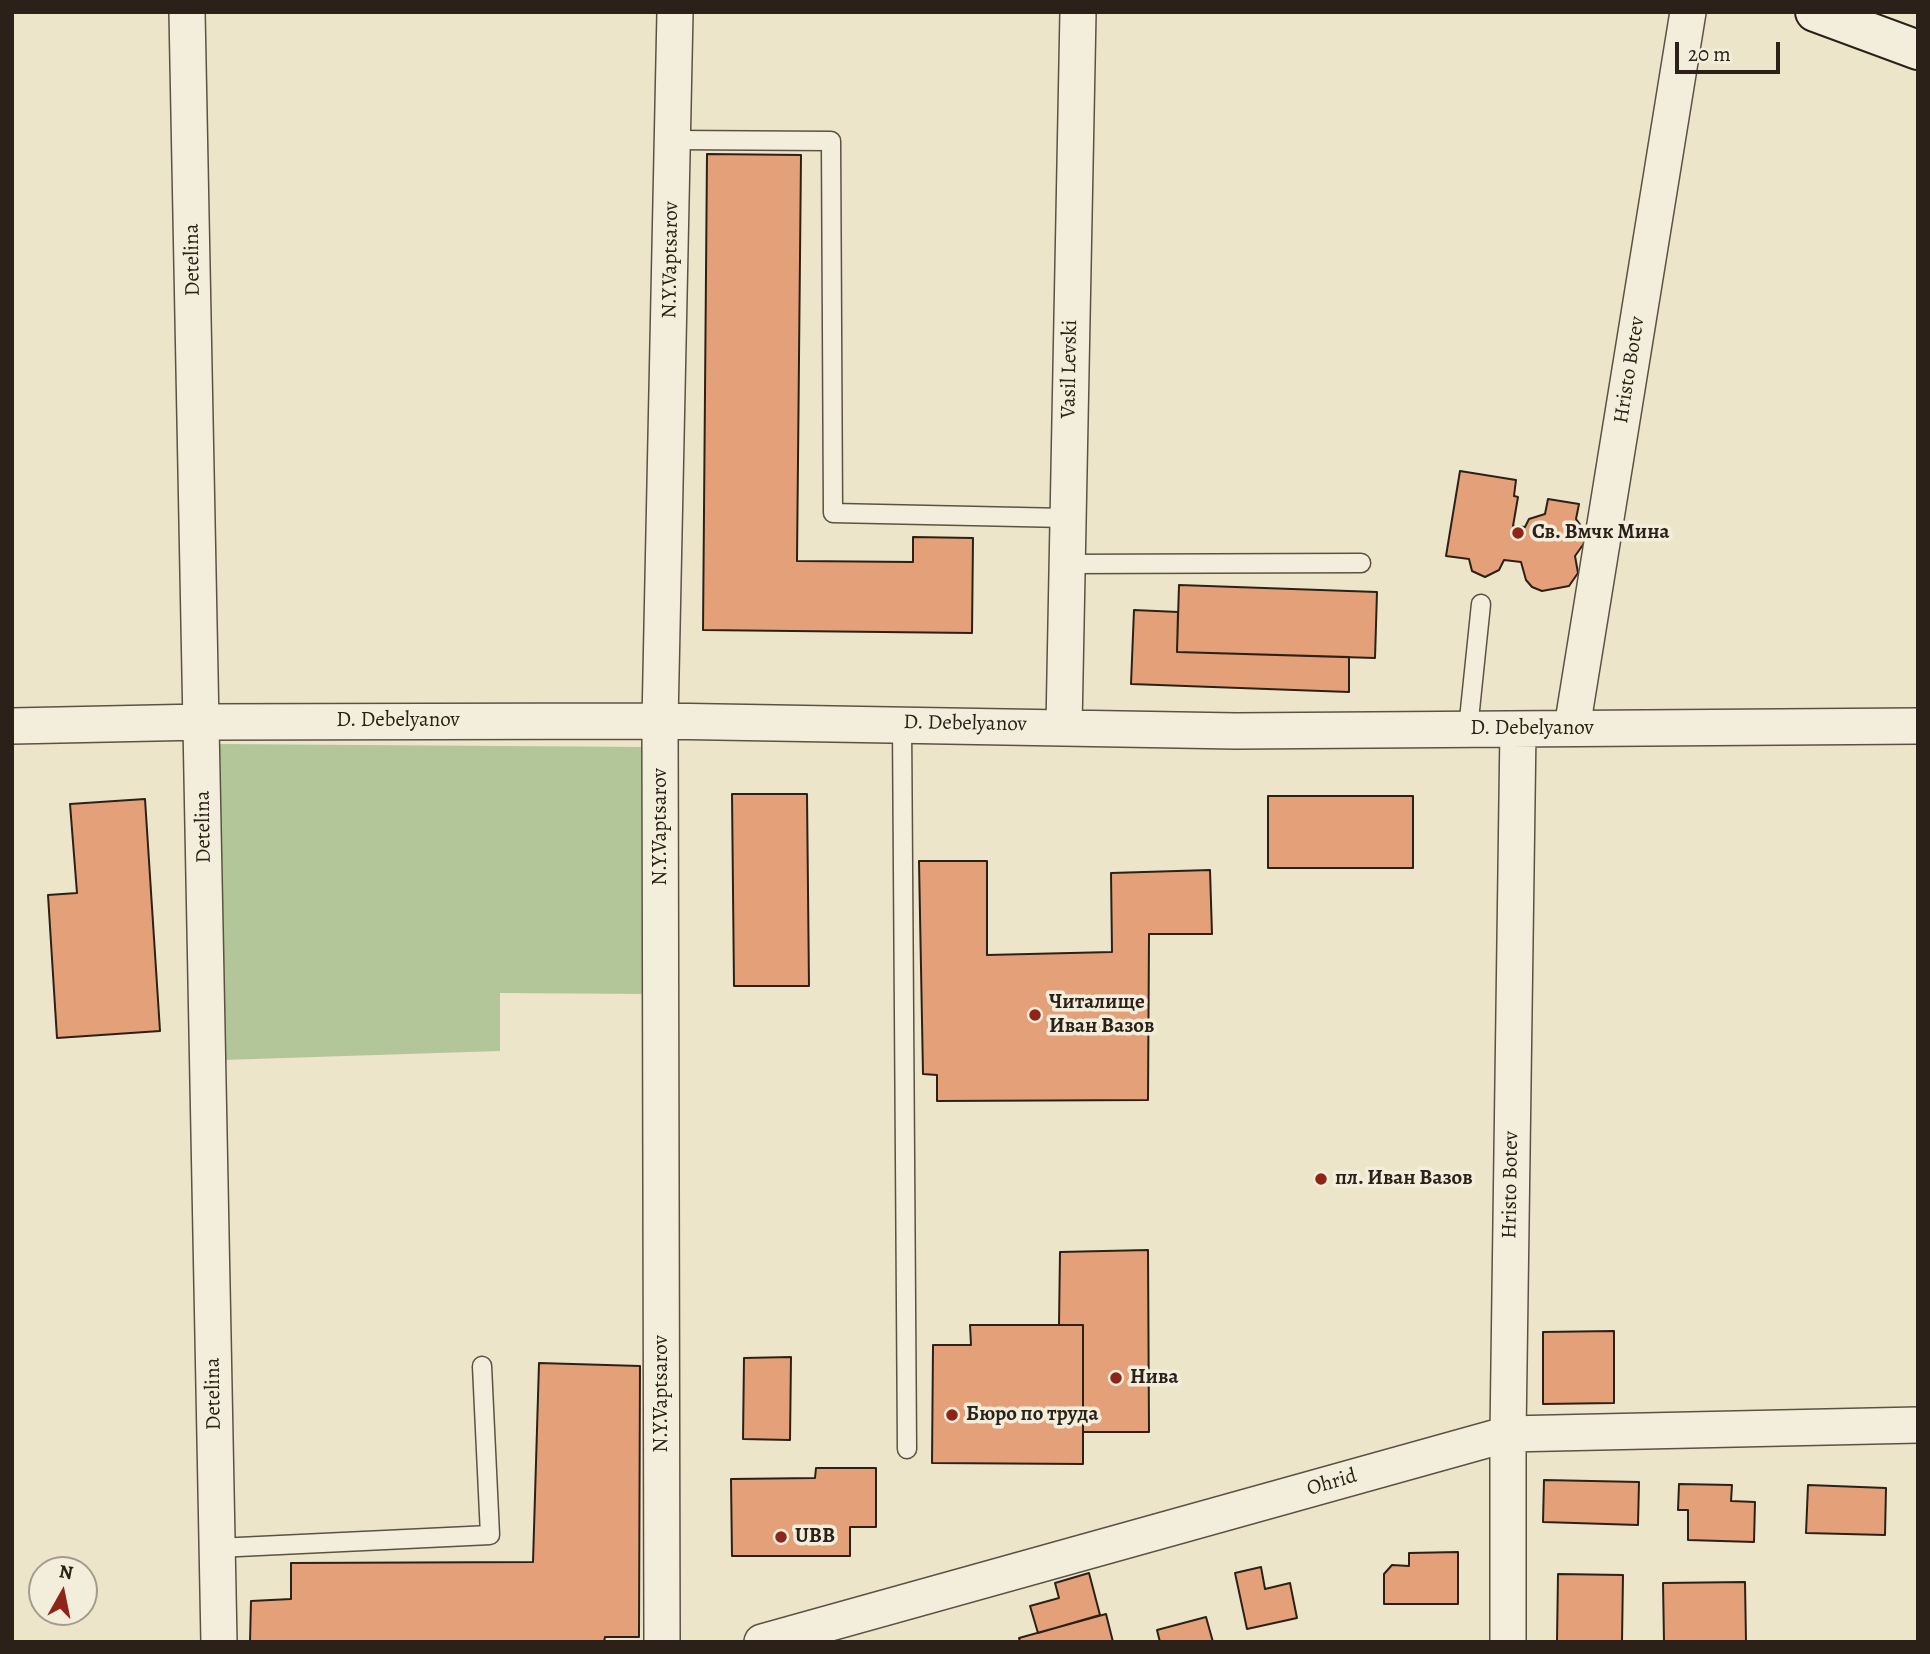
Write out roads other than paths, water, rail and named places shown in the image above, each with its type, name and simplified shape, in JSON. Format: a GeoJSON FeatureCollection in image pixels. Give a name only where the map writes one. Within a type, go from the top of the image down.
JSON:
{"type":"FeatureCollection","features":[{"type":"Feature","properties":{"kind":"street","name":"Detelina"},"geometry":{"type":"LineString","coordinates":[[187,12],[219,1642]]}},
{"type":"Feature","properties":{"kind":"street","name":"N.Y.Vaptsarov"},"geometry":{"type":"LineString","coordinates":[[662,1642],[660,721],[675,12]]}},
{"type":"Feature","properties":{"kind":"street","name":"Vasil Levski"},"geometry":{"type":"LineString","coordinates":[[1064,726],[1065,564],[1078,12]]}},
{"type":"Feature","properties":{"kind":"street","name":"Hristo Botev"},"geometry":{"type":"LineString","coordinates":[[1572,728],[1688,12]]}},
{"type":"Feature","properties":{"kind":"street"},"geometry":{"type":"LineString","coordinates":[[1815,12],[1918,50]]}},
{"type":"Feature","properties":{"kind":"street","name":"D. Debelyanov"},"geometry":{"type":"LineString","coordinates":[[12,726],[202,722],[660,721],[902,723],[1236,731],[1918,726]]}},
{"type":"Feature","properties":{"kind":"street","name":"Hristo Botev"},"geometry":{"type":"LineString","coordinates":[[1508,1642],[1508,1434],[1518,729]]}},
{"type":"Feature","properties":{"kind":"street","name":"Ohrid"},"geometry":{"type":"LineString","coordinates":[[762,1642],[1508,1434],[1918,1426]]}},
{"type":"Feature","properties":{"kind":"lane"},"geometry":{"type":"LineString","coordinates":[[674,140],[831,141],[833,513],[1066,518]]}},
{"type":"Feature","properties":{"kind":"lane"},"geometry":{"type":"LineString","coordinates":[[1065,564],[1361,563]]}},
{"type":"Feature","properties":{"kind":"lane"},"geometry":{"type":"LineString","coordinates":[[1468,729],[1481,604]]}},
{"type":"Feature","properties":{"kind":"lane"},"geometry":{"type":"LineString","coordinates":[[902,723],[907,1449]]}},
{"type":"Feature","properties":{"kind":"lane"},"geometry":{"type":"LineString","coordinates":[[217,1548],[490,1535],[482,1366]]}},
{"type":"Feature","properties":{"kind":"place","name":"Св. Вмчк Мина"},"geometry":{"type":"Point","coordinates":[1518,533]}},
{"type":"Feature","properties":{"kind":"place","name":"Читалище Иван Вазов"},"geometry":{"type":"Point","coordinates":[1035,1015]}},
{"type":"Feature","properties":{"kind":"place","name":"пл. Иван Вазов"},"geometry":{"type":"Point","coordinates":[1321,1179]}},
{"type":"Feature","properties":{"kind":"place","name":"Нива"},"geometry":{"type":"Point","coordinates":[1116,1378]}},
{"type":"Feature","properties":{"kind":"place","name":"Бюро по труда"},"geometry":{"type":"Point","coordinates":[952,1415]}},
{"type":"Feature","properties":{"kind":"place","name":"UBB"},"geometry":{"type":"Point","coordinates":[781,1537]}}]}
